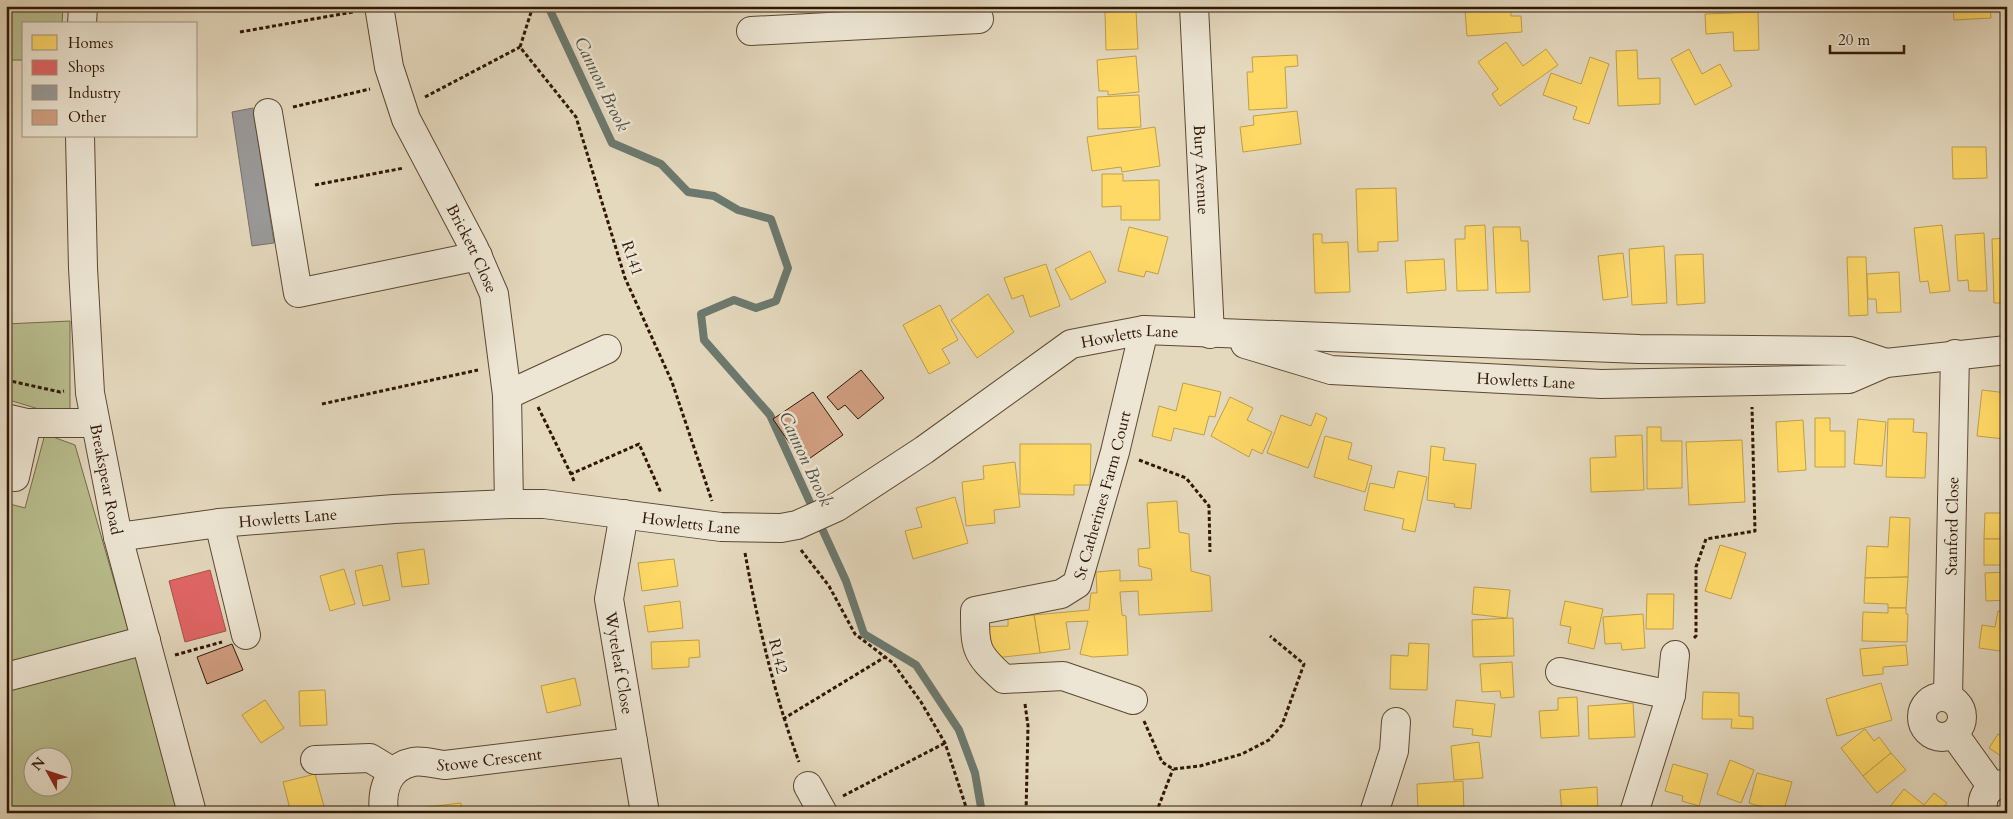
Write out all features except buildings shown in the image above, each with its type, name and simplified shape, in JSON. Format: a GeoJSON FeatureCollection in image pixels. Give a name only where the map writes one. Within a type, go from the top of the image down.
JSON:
{"type":"FeatureCollection","features":[{"type":"Feature","properties":{"kind":"street"},"geometry":{"type":"LineString","coordinates":[[82,22],[84,6]]}},
{"type":"Feature","properties":{"kind":"street","name":"Bury Avenue"},"geometry":{"type":"LineString","coordinates":[[1194,6],[1210,334]]}},
{"type":"Feature","properties":{"kind":"street","name":"Brickett Close"},"geometry":{"type":"LineString","coordinates":[[379,7],[394,84],[403,109],[478,256],[494,294],[503,364],[517,390],[509,504]]}},
{"type":"Feature","properties":{"kind":"street"},"geometry":{"type":"LineString","coordinates":[[750,31],[876,15],[979,19]]}},
{"type":"Feature","properties":{"kind":"street"},"geometry":{"type":"LineString","coordinates":[[268,113],[298,293],[478,256]]}},
{"type":"Feature","properties":{"kind":"street","name":"Breakspear Road"},"geometry":{"type":"LineString","coordinates":[[80,138],[83,268],[90,393],[118,537],[192,813]]}},
{"type":"Feature","properties":{"kind":"street","name":"Howletts Lane"},"geometry":{"type":"LineString","coordinates":[[118,537],[219,523],[394,509],[509,504],[544,504],[730,528],[791,526],[831,510],[924,450],[1071,344],[1144,330],[1639,349],[1850,351],[1886,363]]}},
{"type":"Feature","properties":{"kind":"street","name":"St Catherines Farm Court"},"geometry":{"type":"LineString","coordinates":[[1021,678],[1004,679],[982,660],[974,642],[975,611],[1061,594],[1077,584],[1115,452],[1144,330]]}},
{"type":"Feature","properties":{"kind":"street","name":"Howletts Lane"},"geometry":{"type":"LineString","coordinates":[[1210,334],[1331,370],[1601,384],[1849,379],[1886,363],[1955,354],[2007,350]]}},
{"type":"Feature","properties":{"kind":"street"},"geometry":{"type":"LineString","coordinates":[[517,390],[607,349]]}},
{"type":"Feature","properties":{"kind":"street"},"geometry":{"type":"LineString","coordinates":[[1638,384],[1639,349]]}},
{"type":"Feature","properties":{"kind":"street","name":"Stanford Close"},"geometry":{"type":"LineString","coordinates":[[1955,354],[1948,698],[1934,698],[1928,702],[1924,707],[1922,720],[1924,727],[1934,736],[1941,738],[1954,734],[1999,786],[1983,798],[1984,813]]}},
{"type":"Feature","properties":{"kind":"street"},"geometry":{"type":"LineString","coordinates":[[6,475],[14,477],[16,421],[96,423]]}},
{"type":"Feature","properties":{"kind":"street","name":"Wyteleaf Close"},"geometry":{"type":"LineString","coordinates":[[624,514],[608,599],[645,813]]}},
{"type":"Feature","properties":{"kind":"street"},"geometry":{"type":"LineString","coordinates":[[219,523],[246,635]]}},
{"type":"Feature","properties":{"kind":"street"},"geometry":{"type":"LineString","coordinates":[[6,677],[149,651]]}},
{"type":"Feature","properties":{"kind":"street"},"geometry":{"type":"LineString","coordinates":[[1634,813],[1671,695],[1675,655]]}},
{"type":"Feature","properties":{"kind":"street"},"geometry":{"type":"LineString","coordinates":[[1560,672],[1671,695]]}},
{"type":"Feature","properties":{"kind":"street"},"geometry":{"type":"LineString","coordinates":[[1021,678],[1063,676],[1133,700]]}},
{"type":"Feature","properties":{"kind":"street"},"geometry":{"type":"LineString","coordinates":[[1374,813],[1394,751],[1396,722]]}},
{"type":"Feature","properties":{"kind":"street","name":"Stowe Crescent"},"geometry":{"type":"LineString","coordinates":[[393,772],[414,762],[444,764],[632,742]]}},
{"type":"Feature","properties":{"kind":"street"},"geometry":{"type":"LineString","coordinates":[[315,760],[370,758],[393,772],[386,782],[382,802],[384,813]]}},
{"type":"Feature","properties":{"kind":"path"},"geometry":{"type":"LineString","coordinates":[[403,109],[520,47],[532,6]]}},
{"type":"Feature","properties":{"kind":"path"},"geometry":{"type":"LineString","coordinates":[[240,32],[379,7]]}},
{"type":"Feature","properties":{"kind":"path","name":"R141"},"geometry":{"type":"LineString","coordinates":[[520,47],[576,117],[625,278],[672,382],[730,528]]}},
{"type":"Feature","properties":{"kind":"path"},"geometry":{"type":"LineString","coordinates":[[268,113],[394,84]]}},
{"type":"Feature","properties":{"kind":"path"},"geometry":{"type":"LineString","coordinates":[[315,184],[429,163]]}},
{"type":"Feature","properties":{"kind":"path"},"geometry":{"type":"LineString","coordinates":[[322,404],[503,364]]}},
{"type":"Feature","properties":{"kind":"path"},"geometry":{"type":"LineString","coordinates":[[6,380],[60,392],[68,390],[90,393]]}},
{"type":"Feature","properties":{"kind":"path"},"geometry":{"type":"LineString","coordinates":[[1675,655],[1696,636],[1696,567],[1706,539],[1755,530],[1752,382]]}},
{"type":"Feature","properties":{"kind":"path"},"geometry":{"type":"LineString","coordinates":[[517,390],[570,474],[586,510]]}},
{"type":"Feature","properties":{"kind":"path"},"geometry":{"type":"LineString","coordinates":[[570,474],[639,444],[673,521]]}},
{"type":"Feature","properties":{"kind":"path"},"geometry":{"type":"LineString","coordinates":[[1115,452],[1186,478],[1209,506],[1210,552]]}},
{"type":"Feature","properties":{"kind":"path"},"geometry":{"type":"LineString","coordinates":[[791,526],[807,557],[829,586],[855,634],[893,663],[921,702],[945,743],[968,813]]}},
{"type":"Feature","properties":{"kind":"path","name":"R142"},"geometry":{"type":"LineString","coordinates":[[730,528],[784,719],[817,802]]}},
{"type":"Feature","properties":{"kind":"path"},"geometry":{"type":"LineString","coordinates":[[149,651],[246,635]]}},
{"type":"Feature","properties":{"kind":"path"},"geometry":{"type":"LineString","coordinates":[[1133,700],[1162,762],[1173,769],[1200,766],[1242,754],[1269,740],[1282,725],[1304,664],[1270,636]]}},
{"type":"Feature","properties":{"kind":"path"},"geometry":{"type":"LineString","coordinates":[[784,719],[885,657]]}},
{"type":"Feature","properties":{"kind":"path"},"geometry":{"type":"LineString","coordinates":[[1021,678],[1028,726],[1026,813]]}},
{"type":"Feature","properties":{"kind":"path"},"geometry":{"type":"LineString","coordinates":[[817,802],[945,743]]}},
{"type":"Feature","properties":{"kind":"path"},"geometry":{"type":"LineString","coordinates":[[1156,813],[1173,769]]}},
{"type":"Feature","properties":{"kind":"green space"},"geometry":{"type":"Polygon","coordinates":[[[6,6],[63,6],[62,22],[22,22],[22,60],[6,60],[6,6]]]}},
{"type":"Feature","properties":{"kind":"green space"},"geometry":{"type":"Polygon","coordinates":[[[70,321],[70,409],[45,411],[6,399],[6,324],[70,321]]]}},
{"type":"Feature","properties":{"kind":"green space"},"geometry":{"type":"Polygon","coordinates":[[[45,434],[75,445],[181,813],[6,813],[6,503],[25,508],[45,434]]]}},
{"type":"Feature","properties":{"kind":"waterway","name":"Cannon Brook"},"geometry":{"type":"LineString","coordinates":[[548,6],[612,143],[661,164],[688,192],[714,196],[738,210],[771,219],[788,268],[776,301],[756,308],[734,300],[701,314],[704,340],[770,415],[846,581],[864,634],[916,665],[959,730],[975,773],[982,813]]}}]}
